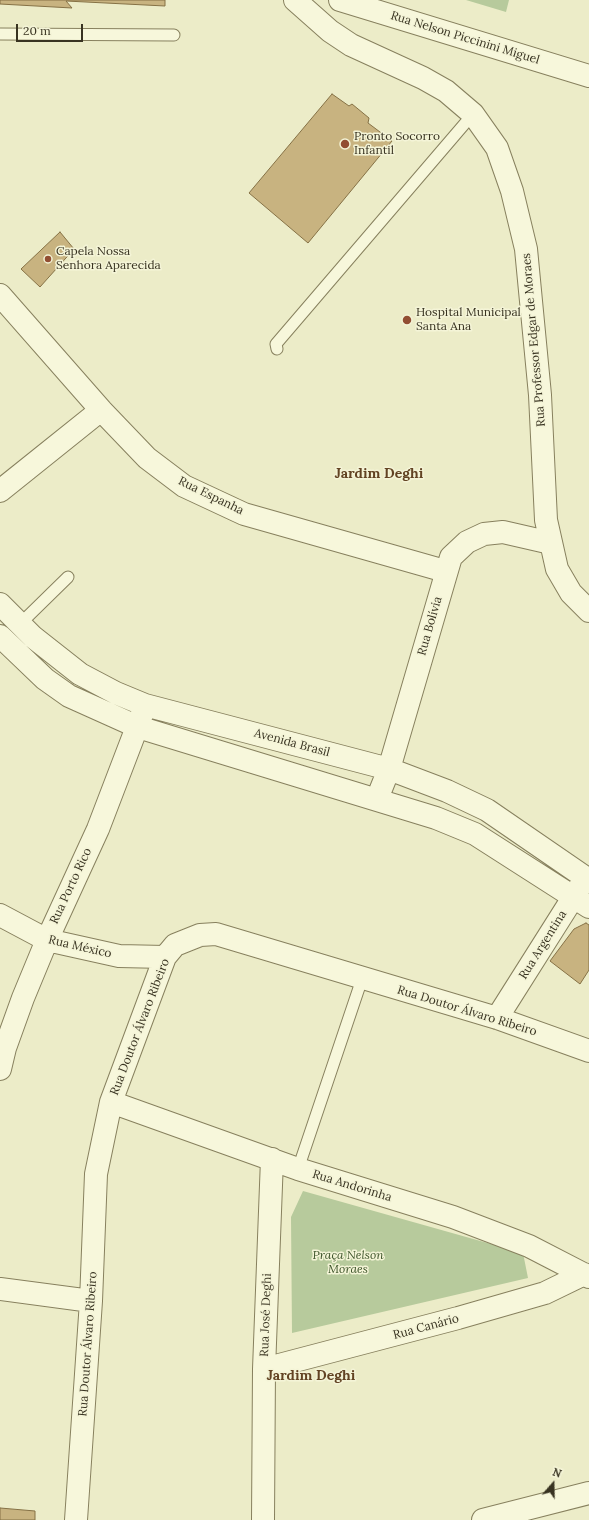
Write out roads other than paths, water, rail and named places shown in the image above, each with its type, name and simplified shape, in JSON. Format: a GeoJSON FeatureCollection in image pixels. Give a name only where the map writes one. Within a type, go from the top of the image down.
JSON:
{"type":"FeatureCollection","features":[{"type":"Feature","properties":{"kind":"street","name":"Rua Professor Edgar de Moraes"},"geometry":{"type":"LineString","coordinates":[[295,0],[330,31],[351,46],[423,78],[446,90],[461,101],[473,114],[497,148],[512,191],[526,249],[540,395],[546,520],[557,570],[570,593],[589,611]]}},
{"type":"Feature","properties":{"kind":"street","name":"Rua Nelson Piccinini Miguel"},"geometry":{"type":"LineString","coordinates":[[340,0],[589,76]]}},
{"type":"Feature","properties":{"kind":"street","name":"Rua Espanha"},"geometry":{"type":"LineString","coordinates":[[0,295],[101,410],[147,458],[184,486],[244,514],[445,571]]}},
{"type":"Feature","properties":{"kind":"street"},"geometry":{"type":"LineString","coordinates":[[0,491],[101,410]]}},
{"type":"Feature","properties":{"kind":"street","name":"Rua Bolívia"},"geometry":{"type":"LineString","coordinates":[[377,799],[389,770],[445,571],[451,557],[467,542],[484,534],[503,532],[551,543]]}},
{"type":"Feature","properties":{"kind":"street","name":"Avenida Brasil"},"geometry":{"type":"LineString","coordinates":[[0,604],[33,637],[80,674],[116,693],[145,705],[389,770],[447,791],[487,810],[588,877]]}},
{"type":"Feature","properties":{"kind":"street"},"geometry":{"type":"LineString","coordinates":[[0,636],[45,679],[69,696],[138,727],[436,818],[475,834],[581,902]]}},
{"type":"Feature","properties":{"kind":"street","name":"Rua Porto Rico"},"geometry":{"type":"LineString","coordinates":[[0,1068],[8,1041],[47,940],[98,829],[138,727],[145,705]]}},
{"type":"Feature","properties":{"kind":"street","name":"Rua Argentina"},"geometry":{"type":"LineString","coordinates":[[497,1018],[581,902],[588,877]]}},
{"type":"Feature","properties":{"kind":"street","name":"Rua México"},"geometry":{"type":"LineString","coordinates":[[0,915],[47,940],[119,956],[165,957]]}},
{"type":"Feature","properties":{"kind":"street","name":"Rua Doutor Álvaro Ribeiro"},"geometry":{"type":"LineString","coordinates":[[76,1520],[91,1301],[96,1174],[111,1102],[165,957],[175,945],[189,938],[200,935],[216,934],[362,979],[497,1018],[589,1052]]}},
{"type":"Feature","properties":{"kind":"street","name":"Rua Andorinha"},"geometry":{"type":"LineString","coordinates":[[111,1102],[298,1169],[453,1217],[529,1246],[587,1276]]}},
{"type":"Feature","properties":{"kind":"street","name":"Rua José Deghi"},"geometry":{"type":"LineString","coordinates":[[263,1520],[264,1369],[272,1159]]}},
{"type":"Feature","properties":{"kind":"street","name":"Rua Canário"},"geometry":{"type":"LineString","coordinates":[[264,1369],[458,1318],[545,1293],[587,1276]]}},
{"type":"Feature","properties":{"kind":"street"},"geometry":{"type":"LineString","coordinates":[[0,1289],[91,1301]]}},
{"type":"Feature","properties":{"kind":"street"},"geometry":{"type":"LineString","coordinates":[[483,1520],[532,1515],[589,1493]]}},
{"type":"Feature","properties":{"kind":"lane"},"geometry":{"type":"LineString","coordinates":[[0,34],[174,35]]}},
{"type":"Feature","properties":{"kind":"lane"},"geometry":{"type":"LineString","coordinates":[[277,349],[276,344],[473,114]]}},
{"type":"Feature","properties":{"kind":"lane"},"geometry":{"type":"LineString","coordinates":[[20,624],[68,577]]}},
{"type":"Feature","properties":{"kind":"lane"},"geometry":{"type":"LineString","coordinates":[[298,1169],[362,979]]}},
{"type":"Feature","properties":{"kind":"place","name":"Pronto Socorro Infantil"},"geometry":{"type":"Point","coordinates":[345,144]}},
{"type":"Feature","properties":{"kind":"place","name":"Capela Nossa Senhora Aparecida"},"geometry":{"type":"Point","coordinates":[48,259]}},
{"type":"Feature","properties":{"kind":"place","name":"Hospital Municipal Santa Ana"},"geometry":{"type":"Point","coordinates":[407,320]}},
{"type":"Feature","properties":{"kind":"district","name":"Jardim Deghi"},"geometry":{"type":"Point","coordinates":[379,474]}},
{"type":"Feature","properties":{"kind":"district","name":"Jardim Deghi"},"geometry":{"type":"Point","coordinates":[311,1376]}},
{"type":"Feature","properties":{"kind":"park label","name":"Praça Nelson Moraes"},"geometry":{"type":"Point","coordinates":[348,1263]}}]}
